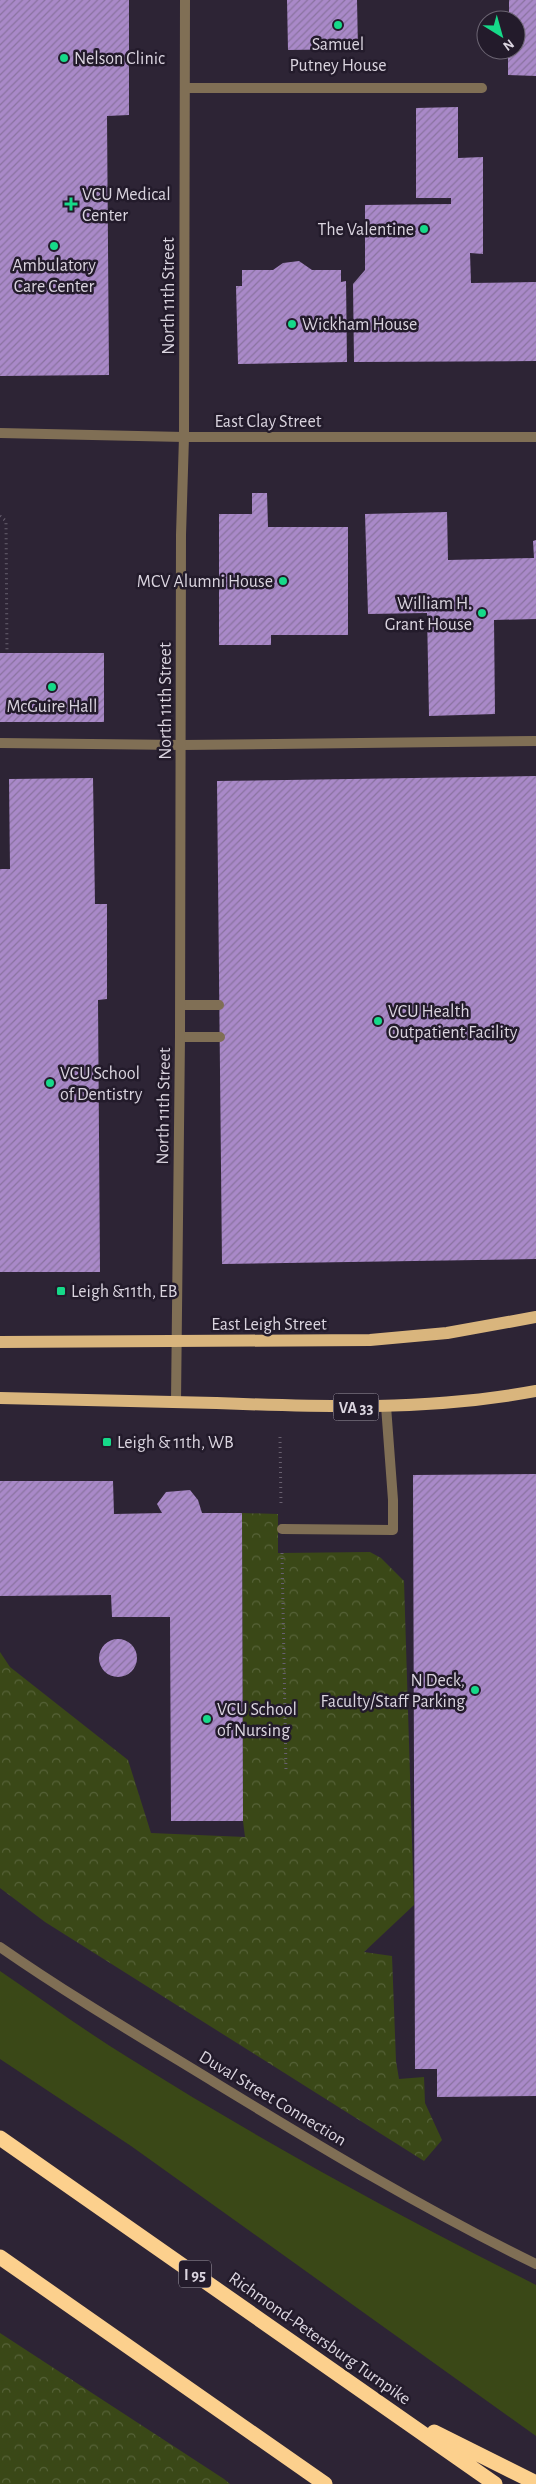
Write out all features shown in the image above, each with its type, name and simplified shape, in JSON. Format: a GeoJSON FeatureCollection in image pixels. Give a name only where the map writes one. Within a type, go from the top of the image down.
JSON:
{"type":"FeatureCollection","features":[{"type":"Feature","properties":{"kind":"highway","name":"Richmond-Petersburg Turnpike"},"geometry":{"type":"LineString","coordinates":[[0,2138],[495,2484]]}},
{"type":"Feature","properties":{"kind":"highway"},"geometry":{"type":"LineString","coordinates":[[0,2257],[325,2484]]}},
{"type":"Feature","properties":{"kind":"highway"},"geometry":{"type":"LineString","coordinates":[[390,2410],[536,2483]]}},
{"type":"Feature","properties":{"kind":"main road","name":"East Leigh Street"},"geometry":{"type":"LineString","coordinates":[[0,1342],[370,1340],[447,1333],[536,1317]]}},
{"type":"Feature","properties":{"kind":"main road","name":"VA 33"},"geometry":{"type":"LineString","coordinates":[[0,1398],[325,1407],[455,1402],[536,1391]]}},
{"type":"Feature","properties":{"kind":"street","name":"North 11th Street"},"geometry":{"type":"LineString","coordinates":[[176,1402],[182,745],[181,544],[184,437],[185,0]]}},
{"type":"Feature","properties":{"kind":"street"},"geometry":{"type":"LineString","coordinates":[[185,88],[482,88]]}},
{"type":"Feature","properties":{"kind":"street","name":"East Clay Street"},"geometry":{"type":"LineString","coordinates":[[0,433],[184,437],[536,437]]}},
{"type":"Feature","properties":{"kind":"street"},"geometry":{"type":"LineString","coordinates":[[0,743],[182,745],[536,741]]}},
{"type":"Feature","properties":{"kind":"street"},"geometry":{"type":"LineString","coordinates":[[180,1005],[219,1005]]}},
{"type":"Feature","properties":{"kind":"street"},"geometry":{"type":"LineString","coordinates":[[180,1037],[220,1037]]}},
{"type":"Feature","properties":{"kind":"street"},"geometry":{"type":"LineString","coordinates":[[282,1529],[393,1530],[386,1406]]}},
{"type":"Feature","properties":{"kind":"street","name":"Duval Street Connection"},"geometry":{"type":"LineString","coordinates":[[0,1947],[43,1977],[300,2134],[468,2230],[536,2264]]}},
{"type":"Feature","properties":{"kind":"path"},"geometry":{"type":"LineString","coordinates":[[0,516],[6,521],[7,653]]}},
{"type":"Feature","properties":{"kind":"path"},"geometry":{"type":"LineString","coordinates":[[280,1437],[286,1771]]}},
{"type":"Feature","properties":{"kind":"green space"},"geometry":{"type":"Polygon","coordinates":[[[242,1513],[278,1514],[278,1553],[370,1552],[381,1558],[404,1581],[414,1905],[364,1952],[392,1956],[396,2061],[399,2079],[424,2077],[425,2103],[442,2140],[424,2161],[45,1922],[0,1888],[0,1652],[10,1667],[128,1760],[151,1833],[245,1837],[243,1821],[242,1513]]]}},
{"type":"Feature","properties":{"kind":"green space"},"geometry":{"type":"Polygon","coordinates":[[[0,1971],[113,2048],[229,2119],[432,2232],[536,2285],[536,2436],[131,2146],[0,2059],[0,1971]]]}},
{"type":"Feature","properties":{"kind":"green space"},"geometry":{"type":"Polygon","coordinates":[[[0,2333],[224,2479],[230,2484],[0,2484],[0,2333]]]}},
{"type":"Feature","properties":{"kind":"building","name":"VCU Medical Center"},"geometry":{"type":"Polygon","coordinates":[[[0,0],[129,0],[129,115],[107,116],[109,375],[0,376],[0,0]]]}},
{"type":"Feature","properties":{"kind":"building"},"geometry":{"type":"Polygon","coordinates":[[[287,0],[357,0],[358,49],[288,50],[287,0]]]}},
{"type":"Feature","properties":{"kind":"building"},"geometry":{"type":"Polygon","coordinates":[[[509,0],[536,0],[536,76],[508,75],[508,60],[526,60],[526,10],[509,10],[509,0]]]}},
{"type":"Feature","properties":{"kind":"building","name":"The Valentine"},"geometry":{"type":"Polygon","coordinates":[[[458,107],[458,158],[483,157],[483,254],[470,253],[471,283],[536,282],[536,361],[354,362],[353,284],[365,270],[365,205],[451,204],[451,198],[416,198],[416,108],[458,107]]]}},
{"type":"Feature","properties":{"kind":"building","name":"Wickham House"},"geometry":{"type":"Polygon","coordinates":[[[299,261],[312,270],[341,270],[341,282],[346,281],[347,362],[238,364],[236,286],[242,286],[242,270],[273,270],[283,263],[299,261]]]}},
{"type":"Feature","properties":{"kind":"building","name":"MCV Alumni House"},"geometry":{"type":"Polygon","coordinates":[[[252,493],[267,493],[268,527],[348,527],[348,635],[271,635],[271,645],[219,645],[219,514],[252,514],[252,493]]]}},
{"type":"Feature","properties":{"kind":"building","name":"William H. Grant House"},"geometry":{"type":"Polygon","coordinates":[[[447,512],[448,560],[534,558],[533,541],[536,540],[536,619],[494,620],[495,714],[429,716],[427,613],[368,614],[365,514],[447,512]]]}},
{"type":"Feature","properties":{"kind":"building","name":"McGuire Hall"},"geometry":{"type":"Polygon","coordinates":[[[0,653],[104,653],[104,722],[0,722],[0,653]]]}},
{"type":"Feature","properties":{"kind":"building","name":"VCU Health Outpatient Facility"},"geometry":{"type":"Polygon","coordinates":[[[536,776],[536,1259],[222,1264],[217,781],[536,776]]]}},
{"type":"Feature","properties":{"kind":"building","name":"VCU School of Dentistry"},"geometry":{"type":"Polygon","coordinates":[[[93,778],[95,904],[107,904],[107,999],[98,1000],[100,1272],[0,1272],[0,869],[10,869],[9,779],[93,778]]]}},
{"type":"Feature","properties":{"kind":"building","name":"N Deck, Faculty/Staff Parking"},"geometry":{"type":"Polygon","coordinates":[[[536,1474],[536,2096],[437,2097],[437,2069],[415,2069],[413,1475],[536,1474]]]}},
{"type":"Feature","properties":{"kind":"building","name":"VCU School of Nursing"},"geometry":{"type":"Polygon","coordinates":[[[0,1481],[113,1481],[114,1514],[162,1513],[157,1504],[166,1492],[190,1490],[198,1500],[202,1513],[242,1513],[243,1821],[171,1821],[170,1617],[112,1617],[111,1595],[0,1596],[0,1481]]]}},
{"type":"Feature","properties":{"kind":"building"},"geometry":{"type":"Polygon","coordinates":[[[118,1639],[125,1640],[131,1645],[136,1651],[136,1665],[131,1671],[125,1676],[118,1677],[111,1676],[105,1671],[100,1665],[99,1658],[100,1651],[105,1645],[111,1640],[118,1639]]]}},
{"type":"Feature","properties":{"kind":"place","name":"Samuel Putney House"},"geometry":{"type":"Point","coordinates":[338,25]}},
{"type":"Feature","properties":{"kind":"place","name":"Nelson Clinic"},"geometry":{"type":"Point","coordinates":[64,58]}},
{"type":"Feature","properties":{"kind":"place","name":"VCU Medical Center"},"geometry":{"type":"Point","coordinates":[71,204]}},
{"type":"Feature","properties":{"kind":"place","name":"The Valentine"},"geometry":{"type":"Point","coordinates":[424,229]}},
{"type":"Feature","properties":{"kind":"place","name":"Ambulatory Care Center"},"geometry":{"type":"Point","coordinates":[54,246]}},
{"type":"Feature","properties":{"kind":"place","name":"Wickham House"},"geometry":{"type":"Point","coordinates":[292,324]}},
{"type":"Feature","properties":{"kind":"place","name":"MCV Alumni House"},"geometry":{"type":"Point","coordinates":[283,581]}},
{"type":"Feature","properties":{"kind":"place","name":"William H. Grant House"},"geometry":{"type":"Point","coordinates":[482,613]}},
{"type":"Feature","properties":{"kind":"place","name":"McGuire Hall"},"geometry":{"type":"Point","coordinates":[52,687]}},
{"type":"Feature","properties":{"kind":"place","name":"VCU Health Outpatient Facility"},"geometry":{"type":"Point","coordinates":[378,1021]}},
{"type":"Feature","properties":{"kind":"place","name":"VCU School of Dentistry"},"geometry":{"type":"Point","coordinates":[50,1083]}},
{"type":"Feature","properties":{"kind":"place","name":"Leigh &11th, EB"},"geometry":{"type":"Point","coordinates":[61,1291]}},
{"type":"Feature","properties":{"kind":"place","name":"Leigh & 11th, WB"},"geometry":{"type":"Point","coordinates":[107,1442]}},
{"type":"Feature","properties":{"kind":"place","name":"N Deck, Faculty/Staff Parking"},"geometry":{"type":"Point","coordinates":[475,1690]}},
{"type":"Feature","properties":{"kind":"place","name":"VCU School of Nursing"},"geometry":{"type":"Point","coordinates":[207,1719]}}]}
